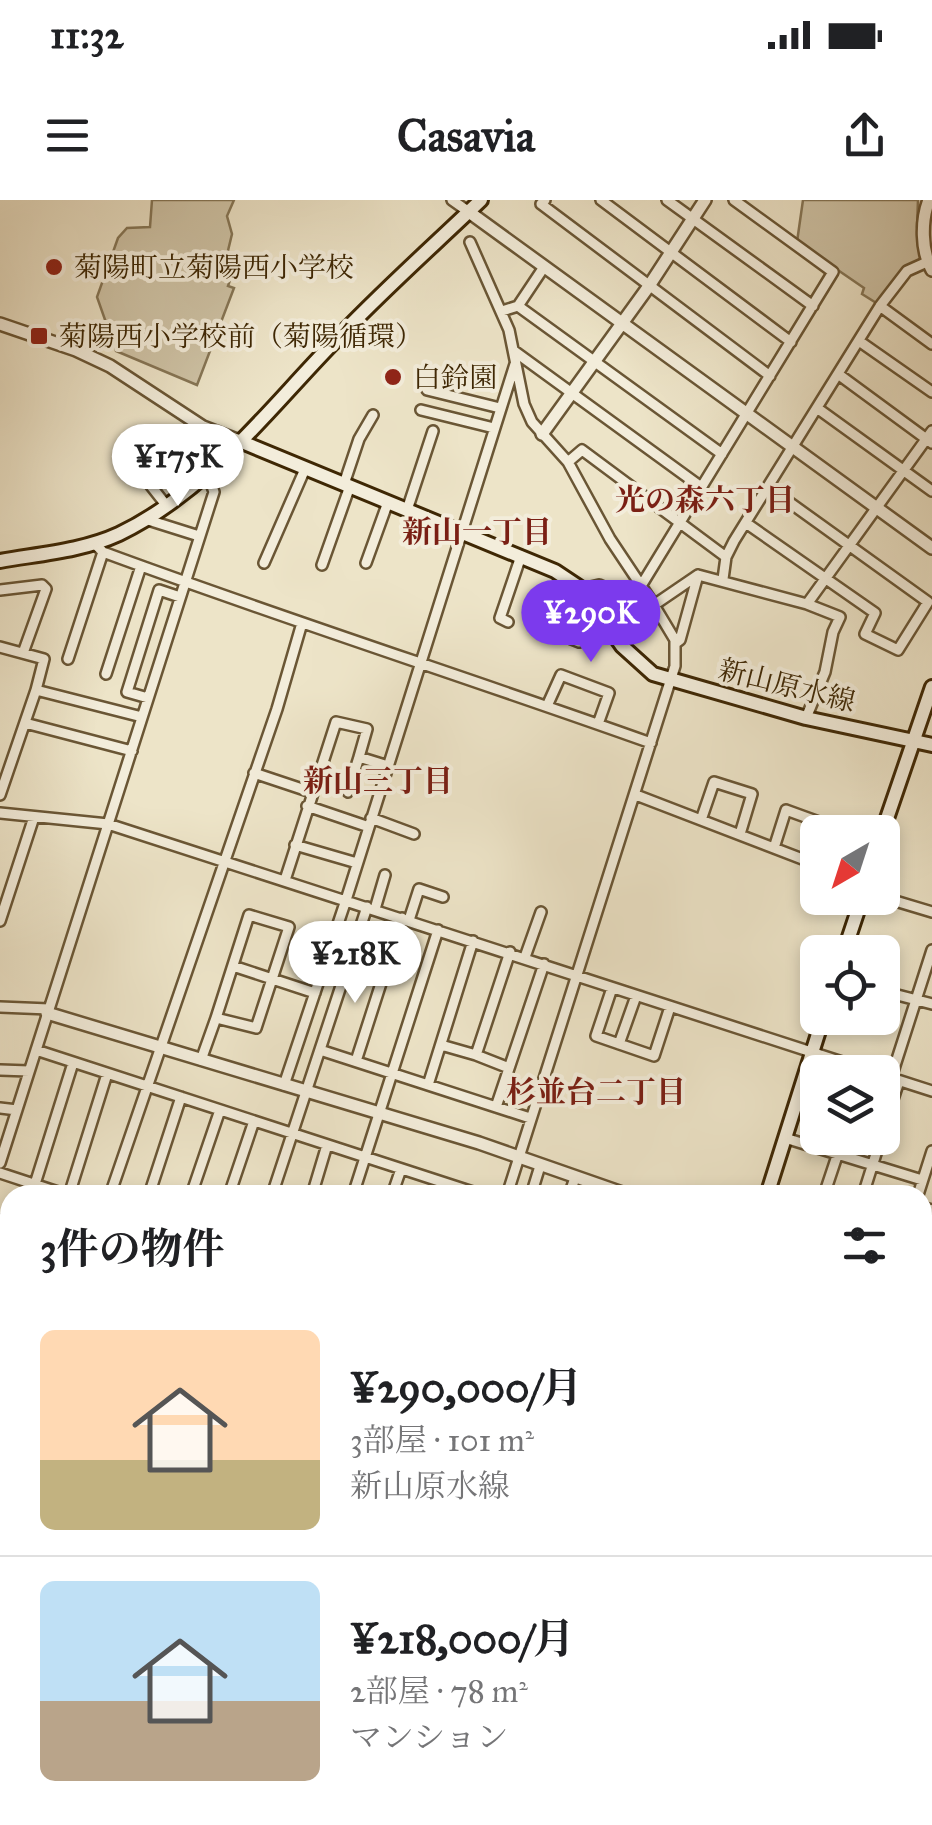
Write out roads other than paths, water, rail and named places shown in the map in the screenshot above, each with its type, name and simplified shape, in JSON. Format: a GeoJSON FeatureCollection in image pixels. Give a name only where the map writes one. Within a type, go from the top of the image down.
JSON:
{"type":"FeatureCollection","features":[{"type":"Feature","properties":{"kind":"main road"},"geometry":{"type":"LineString","coordinates":[[0,561],[99,548],[208,475],[372,302],[481,200]]}},
{"type":"Feature","properties":{"kind":"main road","name":"新山原水線"},"geometry":{"type":"LineString","coordinates":[[242,442],[555,570],[582,590],[636,662],[653,674],[806,718],[932,745]]}},
{"type":"Feature","properties":{"kind":"main road"},"geometry":{"type":"LineString","coordinates":[[888,815],[932,688]]}},
{"type":"Feature","properties":{"kind":"main road"},"geometry":{"type":"LineString","coordinates":[[770,1185],[818,1035]]}},
{"type":"Feature","properties":{"kind":"street"},"geometry":{"type":"LineString","coordinates":[[452,200],[932,548]]}},
{"type":"Feature","properties":{"kind":"street"},"geometry":{"type":"LineString","coordinates":[[544,200],[540,204],[770,376]]}},
{"type":"Feature","properties":{"kind":"street"},"geometry":{"type":"LineString","coordinates":[[601,200],[791,342]]}},
{"type":"Feature","properties":{"kind":"street"},"geometry":{"type":"LineString","coordinates":[[667,200],[813,306]]}},
{"type":"Feature","properties":{"kind":"street"},"geometry":{"type":"LineString","coordinates":[[542,434],[672,254],[705,200]]}},
{"type":"Feature","properties":{"kind":"street"},"geometry":{"type":"LineString","coordinates":[[640,586],[833,272],[747,205],[734,200]]}},
{"type":"Feature","properties":{"kind":"street"},"geometry":{"type":"LineString","coordinates":[[723,580],[726,556],[880,306],[907,272],[930,266],[924,231],[929,200]]}},
{"type":"Feature","properties":{"kind":"street"},"geometry":{"type":"LineString","coordinates":[[470,242],[502,311],[524,404],[532,422],[568,462],[676,643],[673,682],[510,1185]]}},
{"type":"Feature","properties":{"kind":"street"},"geometry":{"type":"LineString","coordinates":[[502,311],[518,306],[544,267]]}},
{"type":"Feature","properties":{"kind":"street"},"geometry":{"type":"LineString","coordinates":[[518,306],[722,454]]}},
{"type":"Feature","properties":{"kind":"street"},"geometry":{"type":"LineString","coordinates":[[880,306],[932,344]]}},
{"type":"Feature","properties":{"kind":"street"},"geometry":{"type":"LineString","coordinates":[[0,324],[110,366],[202,427],[242,442]]}},
{"type":"Feature","properties":{"kind":"street"},"geometry":{"type":"LineString","coordinates":[[859,341],[932,392]]}},
{"type":"Feature","properties":{"kind":"street"},"geometry":{"type":"LineString","coordinates":[[515,356],[701,487]]}},
{"type":"Feature","properties":{"kind":"street"},"geometry":{"type":"LineString","coordinates":[[284,1085],[346,900],[515,356]]}},
{"type":"Feature","properties":{"kind":"street"},"geometry":{"type":"LineString","coordinates":[[807,604],[930,438],[838,374]]}},
{"type":"Feature","properties":{"kind":"street"},"geometry":{"type":"LineString","coordinates":[[428,390],[500,408]]}},
{"type":"Feature","properties":{"kind":"street"},"geometry":{"type":"LineString","coordinates":[[817,408],[932,491]]}},
{"type":"Feature","properties":{"kind":"street"},"geometry":{"type":"LineString","coordinates":[[421,410],[494,428]]}},
{"type":"Feature","properties":{"kind":"street"},"geometry":{"type":"LineString","coordinates":[[322,565],[358,440],[373,415]]}},
{"type":"Feature","properties":{"kind":"street"},"geometry":{"type":"LineString","coordinates":[[408,510],[433,431]]}},
{"type":"Feature","properties":{"kind":"street"},"geometry":{"type":"LineString","coordinates":[[568,462],[582,450],[726,556]]}},
{"type":"Feature","properties":{"kind":"street"},"geometry":{"type":"LineString","coordinates":[[130,458],[166,505]]}},
{"type":"Feature","properties":{"kind":"street"},"geometry":{"type":"LineString","coordinates":[[264,564],[306,469]]}},
{"type":"Feature","properties":{"kind":"street"},"geometry":{"type":"LineString","coordinates":[[1,1157],[214,492],[208,475]]}},
{"type":"Feature","properties":{"kind":"street"},"geometry":{"type":"LineString","coordinates":[[746,522],[875,613],[866,634],[898,650],[928,602],[768,487]]}},
{"type":"Feature","properties":{"kind":"street"},"geometry":{"type":"LineString","coordinates":[[366,563],[388,502]]}},
{"type":"Feature","properties":{"kind":"street"},"geometry":{"type":"LineString","coordinates":[[145,520],[199,536]]}},
{"type":"Feature","properties":{"kind":"street"},"geometry":{"type":"LineString","coordinates":[[68,659],[99,548],[184,582],[420,660],[651,743]]}},
{"type":"Feature","properties":{"kind":"street"},"geometry":{"type":"LineString","coordinates":[[508,622],[500,618],[522,556]]}},
{"type":"Feature","properties":{"kind":"street"},"geometry":{"type":"LineString","coordinates":[[106,674],[141,566]]}},
{"type":"Feature","properties":{"kind":"street"},"geometry":{"type":"LineString","coordinates":[[582,590],[600,586],[646,606],[654,605],[698,575],[807,604],[840,617],[833,632],[826,672],[806,718]]}},
{"type":"Feature","properties":{"kind":"street"},"geometry":{"type":"LineString","coordinates":[[676,643],[698,575]]}},
{"type":"Feature","properties":{"kind":"street"},"geometry":{"type":"LineString","coordinates":[[1,593],[42,585],[46,589],[23,653]]}},
{"type":"Feature","properties":{"kind":"street"},"geometry":{"type":"LineString","coordinates":[[148,698],[127,692],[158,590],[180,597]]}},
{"type":"Feature","properties":{"kind":"street"},"geometry":{"type":"LineString","coordinates":[[554,632],[580,642],[593,602]]}},
{"type":"Feature","properties":{"kind":"street"},"geometry":{"type":"LineString","coordinates":[[113,1185],[221,866],[226,861],[302,623]]}},
{"type":"Feature","properties":{"kind":"street"},"geometry":{"type":"LineString","coordinates":[[0,646],[44,659],[0,794]]}},
{"type":"Feature","properties":{"kind":"street"},"geometry":{"type":"LineString","coordinates":[[547,706],[560,675],[609,693],[598,724]]}},
{"type":"Feature","properties":{"kind":"street"},"geometry":{"type":"LineString","coordinates":[[36,690],[142,718]]}},
{"type":"Feature","properties":{"kind":"street"},"geometry":{"type":"LineString","coordinates":[[24,722],[132,751]]}},
{"type":"Feature","properties":{"kind":"street"},"geometry":{"type":"LineString","coordinates":[[285,880],[336,722],[368,729],[348,792]]}},
{"type":"Feature","properties":{"kind":"street"},"geometry":{"type":"LineString","coordinates":[[360,757],[388,766]]}},
{"type":"Feature","properties":{"kind":"street"},"geometry":{"type":"LineString","coordinates":[[254,773],[311,792]]}},
{"type":"Feature","properties":{"kind":"street"},"geometry":{"type":"LineString","coordinates":[[701,820],[714,782],[752,794],[740,834]]}},
{"type":"Feature","properties":{"kind":"street"},"geometry":{"type":"LineString","coordinates":[[636,796],[800,857]]}},
{"type":"Feature","properties":{"kind":"street"},"geometry":{"type":"LineString","coordinates":[[307,806],[414,834]]}},
{"type":"Feature","properties":{"kind":"street"},"geometry":{"type":"LineString","coordinates":[[774,848],[786,810],[800,815]]}},
{"type":"Feature","properties":{"kind":"street"},"geometry":{"type":"LineString","coordinates":[[0,814],[108,824],[820,1055]]}},
{"type":"Feature","properties":{"kind":"street"},"geometry":{"type":"LineString","coordinates":[[0,921],[34,816]]}},
{"type":"Feature","properties":{"kind":"street"},"geometry":{"type":"LineString","coordinates":[[295,845],[357,863]]}},
{"type":"Feature","properties":{"kind":"street"},"geometry":{"type":"LineString","coordinates":[[275,1185],[385,874]]}},
{"type":"Feature","properties":{"kind":"street"},"geometry":{"type":"LineString","coordinates":[[356,1062],[419,890],[443,897]]}},
{"type":"Feature","properties":{"kind":"street"},"geometry":{"type":"LineString","coordinates":[[900,902],[932,912]]}},
{"type":"Feature","properties":{"kind":"street"},"geometry":{"type":"LineString","coordinates":[[525,958],[541,912]]}},
{"type":"Feature","properties":{"kind":"street"},"geometry":{"type":"LineString","coordinates":[[201,1060],[249,915],[288,928],[256,1028],[216,1018]]}},
{"type":"Feature","properties":{"kind":"street"},"geometry":{"type":"LineString","coordinates":[[355,1185],[438,930]]}},
{"type":"Feature","properties":{"kind":"street"},"geometry":{"type":"LineString","coordinates":[[428,1085],[473,941]]}},
{"type":"Feature","properties":{"kind":"street"},"geometry":{"type":"LineString","coordinates":[[898,1055],[932,950]]}},
{"type":"Feature","properties":{"kind":"street"},"geometry":{"type":"LineString","coordinates":[[476,1055],[510,952]]}},
{"type":"Feature","properties":{"kind":"street"},"geometry":{"type":"LineString","coordinates":[[496,1108],[544,964]]}},
{"type":"Feature","properties":{"kind":"street"},"geometry":{"type":"LineString","coordinates":[[232,966],[315,992]]}},
{"type":"Feature","properties":{"kind":"street"},"geometry":{"type":"LineString","coordinates":[[612,988],[596,1036],[654,1056],[670,1007]]}},
{"type":"Feature","properties":{"kind":"street"},"geometry":{"type":"LineString","coordinates":[[900,995],[932,1004]]}},
{"type":"Feature","properties":{"kind":"street"},"geometry":{"type":"LineString","coordinates":[[619,1044],[636,996]]}},
{"type":"Feature","properties":{"kind":"street"},"geometry":{"type":"LineString","coordinates":[[0,1007],[48,1011],[158,1048],[479,1143],[597,1185]]}},
{"type":"Feature","properties":{"kind":"street"},"geometry":{"type":"LineString","coordinates":[[441,1045],[509,1068]]}},
{"type":"Feature","properties":{"kind":"street"},"geometry":{"type":"LineString","coordinates":[[36,1050],[447,1185]]}},
{"type":"Feature","properties":{"kind":"street"},"geometry":{"type":"LineString","coordinates":[[320,1050],[530,1118]]}},
{"type":"Feature","properties":{"kind":"street"},"geometry":{"type":"LineString","coordinates":[[34,1184],[73,1062]]}},
{"type":"Feature","properties":{"kind":"street"},"geometry":{"type":"LineString","coordinates":[[0,1070],[29,1071]]}},
{"type":"Feature","properties":{"kind":"street"},"geometry":{"type":"LineString","coordinates":[[71,1185],[108,1074]]}},
{"type":"Feature","properties":{"kind":"street"},"geometry":{"type":"LineString","coordinates":[[900,1080],[931,1087]]}},
{"type":"Feature","properties":{"kind":"street"},"geometry":{"type":"LineString","coordinates":[[152,1185],[180,1098]]}},
{"type":"Feature","properties":{"kind":"street"},"geometry":{"type":"LineString","coordinates":[[0,1108],[17,1110]]}},
{"type":"Feature","properties":{"kind":"street"},"geometry":{"type":"LineString","coordinates":[[194,1185],[220,1110]]}},
{"type":"Feature","properties":{"kind":"street"},"geometry":{"type":"LineString","coordinates":[[232,1185],[254,1121]]}},
{"type":"Feature","properties":{"kind":"street"},"geometry":{"type":"LineString","coordinates":[[785,1138],[800,1143]]}},
{"type":"Feature","properties":{"kind":"street"},"geometry":{"type":"LineString","coordinates":[[315,1185],[328,1145]]}},
{"type":"Feature","properties":{"kind":"street"},"geometry":{"type":"LineString","coordinates":[[841,1155],[927,1174],[932,1151]]}},
{"type":"Feature","properties":{"kind":"street"},"geometry":{"type":"LineString","coordinates":[[827,1185],[837,1155]]}},
{"type":"Feature","properties":{"kind":"street"},"geometry":{"type":"LineString","coordinates":[[866,1185],[876,1155]]}},
{"type":"Feature","properties":{"kind":"street"},"geometry":{"type":"LineString","coordinates":[[533,1185],[540,1166]]}},
{"type":"Feature","properties":{"kind":"street"},"geometry":{"type":"LineString","coordinates":[[395,1185],[401,1169]]}},
{"type":"Feature","properties":{"kind":"street"},"geometry":{"type":"LineString","coordinates":[[0,1173],[37,1185]]}},
{"type":"Feature","properties":{"kind":"street"},"geometry":{"type":"LineString","coordinates":[[573,1185],[575,1178]]}},
{"type":"Feature","properties":{"kind":"place","name":"菊陽町立菊陽西小学校"},"geometry":{"type":"Point","coordinates":[54,267]}},
{"type":"Feature","properties":{"kind":"place","name":"菊陽西小学校前（菊陽循環）"},"geometry":{"type":"Point","coordinates":[39,336]}},
{"type":"Feature","properties":{"kind":"place","name":"白鈴園"},"geometry":{"type":"Point","coordinates":[393,377]}},
{"type":"Feature","properties":{"kind":"district","name":"光の森六丁目"},"geometry":{"type":"Point","coordinates":[705,500]}},
{"type":"Feature","properties":{"kind":"district","name":"新山一丁目"},"geometry":{"type":"Point","coordinates":[477,532]}},
{"type":"Feature","properties":{"kind":"district","name":"新山三丁目"},"geometry":{"type":"Point","coordinates":[378,781]}},
{"type":"Feature","properties":{"kind":"district","name":"杉並台二丁目"},"geometry":{"type":"Point","coordinates":[596,1092]}}]}
